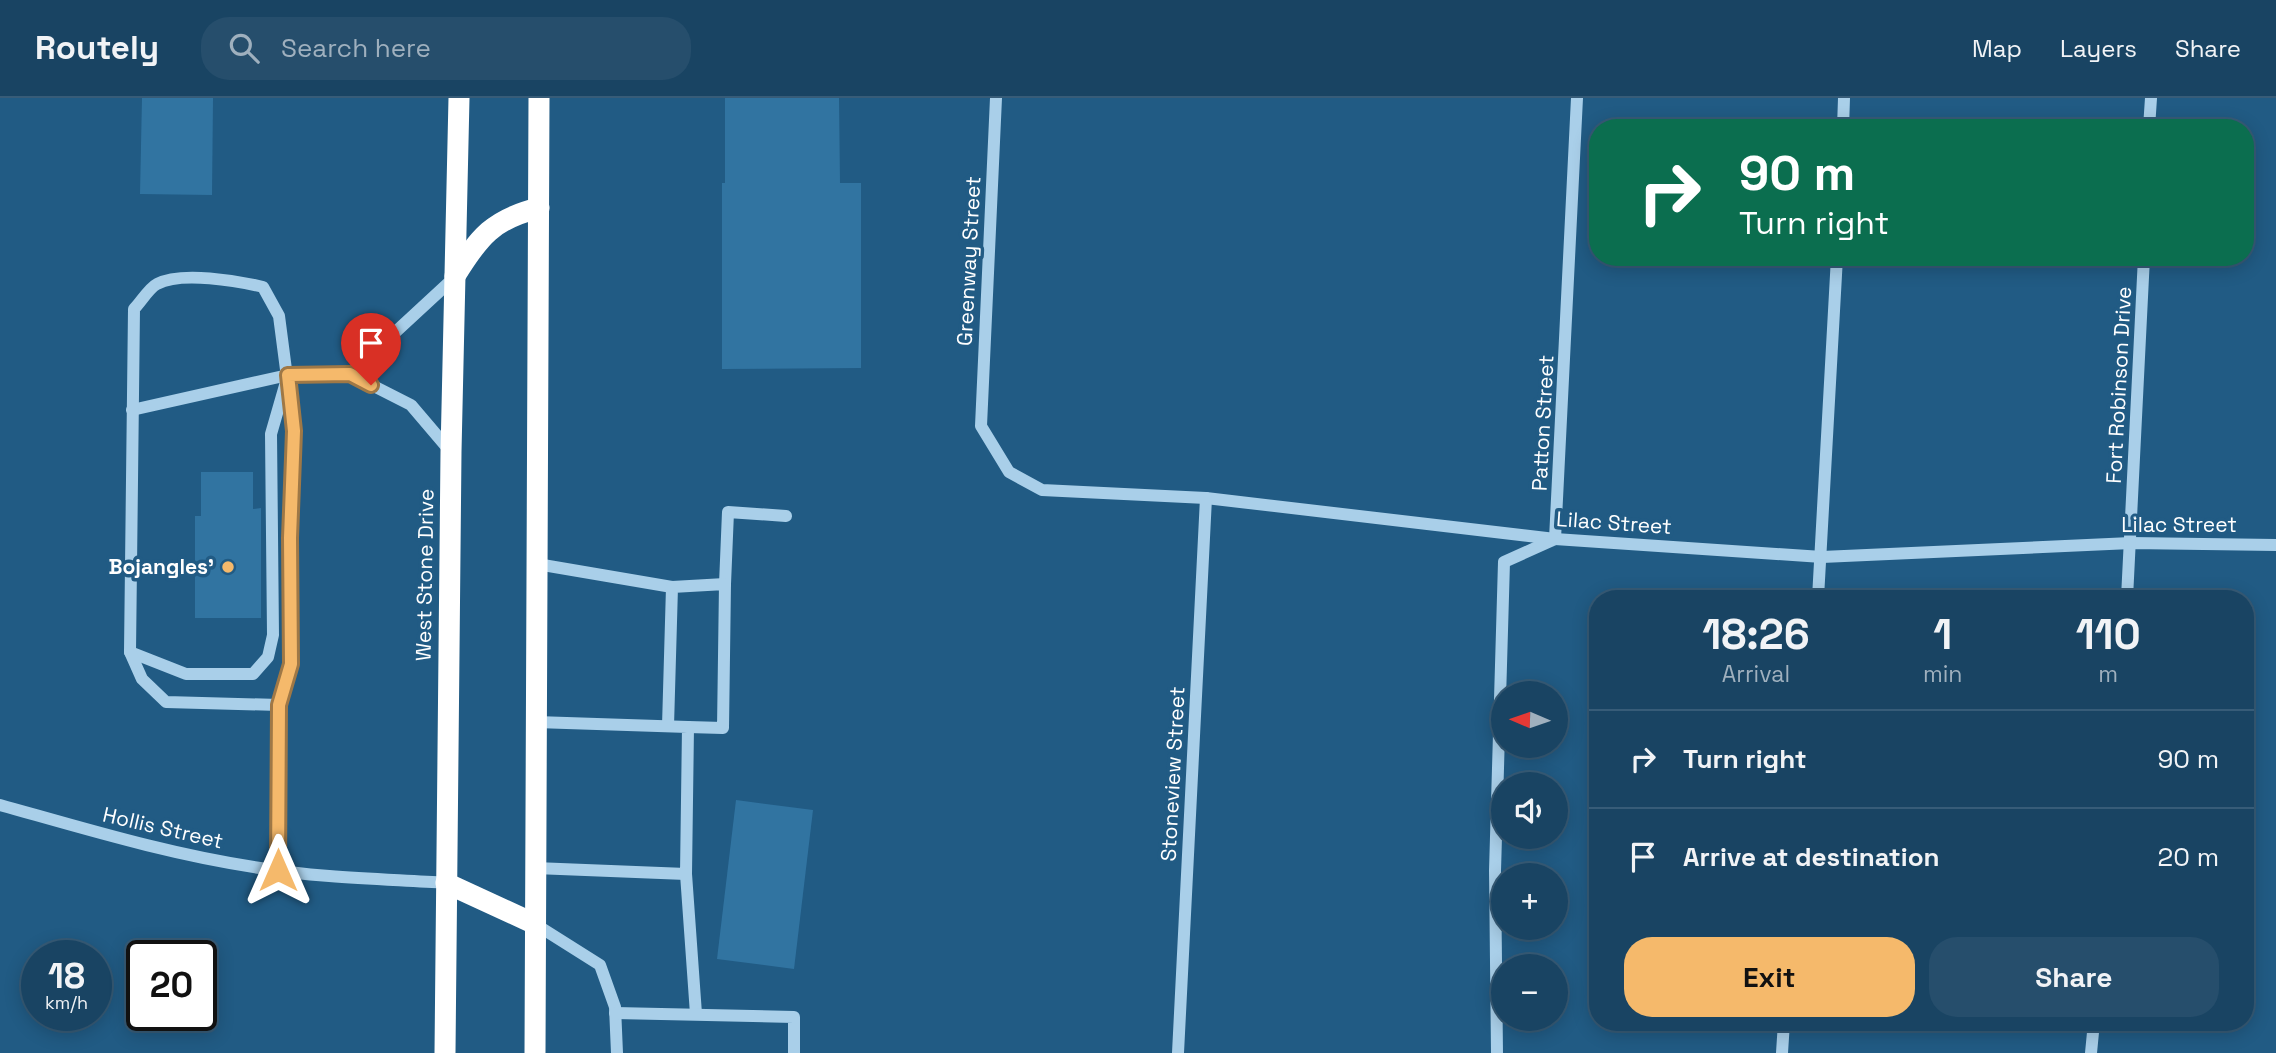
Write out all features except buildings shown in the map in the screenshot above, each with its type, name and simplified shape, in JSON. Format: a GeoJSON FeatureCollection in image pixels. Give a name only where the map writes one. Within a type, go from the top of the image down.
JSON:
{"type":"FeatureCollection","features":[{"type":"Feature","properties":{"kind":"highway","name":"West Stone Drive"},"geometry":{"type":"LineString","coordinates":[[445,1053],[450,452],[459,98]]}},
{"type":"Feature","properties":{"kind":"highway"},"geometry":{"type":"LineString","coordinates":[[535,1053],[539,98]]}},
{"type":"Feature","properties":{"kind":"highway"},"geometry":{"type":"LineString","coordinates":[[456,276],[473,247],[493,226],[515,214],[539,208]]}},
{"type":"Feature","properties":{"kind":"highway"},"geometry":{"type":"LineString","coordinates":[[446,883],[535,924]]}},
{"type":"Feature","properties":{"kind":"street","name":"Greenway Street"},"geometry":{"type":"LineString","coordinates":[[981,426],[996,98]]}},
{"type":"Feature","properties":{"kind":"street","name":"Patton Street"},"geometry":{"type":"LineString","coordinates":[[1555,539],[1577,98]]}},
{"type":"Feature","properties":{"kind":"street"},"geometry":{"type":"LineString","coordinates":[[1843,119],[1844,98]]}},
{"type":"Feature","properties":{"kind":"street"},"geometry":{"type":"LineString","coordinates":[[2150,119],[2151,98]]}},
{"type":"Feature","properties":{"kind":"street"},"geometry":{"type":"LineString","coordinates":[[1819,590],[1836,266]]}},
{"type":"Feature","properties":{"kind":"street","name":"Fort Robinson Drive"},"geometry":{"type":"LineString","coordinates":[[2128,590],[2144,266]]}},
{"type":"Feature","properties":{"kind":"street"},"geometry":{"type":"LineString","coordinates":[[350,374],[456,276]]}},
{"type":"Feature","properties":{"kind":"street"},"geometry":{"type":"LineString","coordinates":[[278,870],[279,705],[291,664],[290,538],[294,431],[279,316],[263,287],[230,279],[189,278],[157,284],[134,309],[130,652],[142,679],[166,702],[279,705]]}},
{"type":"Feature","properties":{"kind":"street"},"geometry":{"type":"LineString","coordinates":[[132,410],[288,375],[350,374],[411,405],[450,452]]}},
{"type":"Feature","properties":{"kind":"street"},"geometry":{"type":"LineString","coordinates":[[130,652],[186,674],[253,674],[268,656],[273,635],[271,434],[288,375]]}},
{"type":"Feature","properties":{"kind":"street","name":"Lilac Street"},"geometry":{"type":"LineString","coordinates":[[981,426],[1009,472],[1042,490],[1206,498],[1555,539],[1822,557],[2131,543],[2276,545]]}},
{"type":"Feature","properties":{"kind":"street","name":"Stoneview Street"},"geometry":{"type":"LineString","coordinates":[[1178,1053],[1206,498]]}},
{"type":"Feature","properties":{"kind":"street"},"geometry":{"type":"LineString","coordinates":[[536,722],[723,728],[727,512],[786,516]]}},
{"type":"Feature","properties":{"kind":"street"},"geometry":{"type":"LineString","coordinates":[[1497,1053],[1495,871],[1504,562],[1555,539]]}},
{"type":"Feature","properties":{"kind":"street"},"geometry":{"type":"LineString","coordinates":[[537,564],[672,587],[725,584]]}},
{"type":"Feature","properties":{"kind":"street"},"geometry":{"type":"LineString","coordinates":[[668,726],[672,587]]}},
{"type":"Feature","properties":{"kind":"street"},"geometry":{"type":"LineString","coordinates":[[688,727],[686,874],[696,1014]]}},
{"type":"Feature","properties":{"kind":"street","name":"Hollis Street"},"geometry":{"type":"LineString","coordinates":[[0,805],[147,846],[278,870],[446,883]]}},
{"type":"Feature","properties":{"kind":"street"},"geometry":{"type":"LineString","coordinates":[[535,868],[686,874]]}},
{"type":"Feature","properties":{"kind":"street"},"geometry":{"type":"LineString","coordinates":[[535,924],[600,965],[615,1013],[617,1053]]}},
{"type":"Feature","properties":{"kind":"street"},"geometry":{"type":"LineString","coordinates":[[615,1013],[794,1017],[794,1053]]}},
{"type":"Feature","properties":{"kind":"street"},"geometry":{"type":"LineString","coordinates":[[1782,1053],[1783,1031]]}},
{"type":"Feature","properties":{"kind":"street"},"geometry":{"type":"LineString","coordinates":[[2091,1053],[2093,1031]]}},
{"type":"Feature","properties":{"kind":"place","name":"Bojangles'"},"geometry":{"type":"Point","coordinates":[228,567]}},
{"type":"Feature","properties":{"kind":"route"},"geometry":{"type":"LineString","coordinates":[[278,870],[279,705],[291,664],[290,538],[294,431],[288,375],[350,374],[371,385]]}}]}
